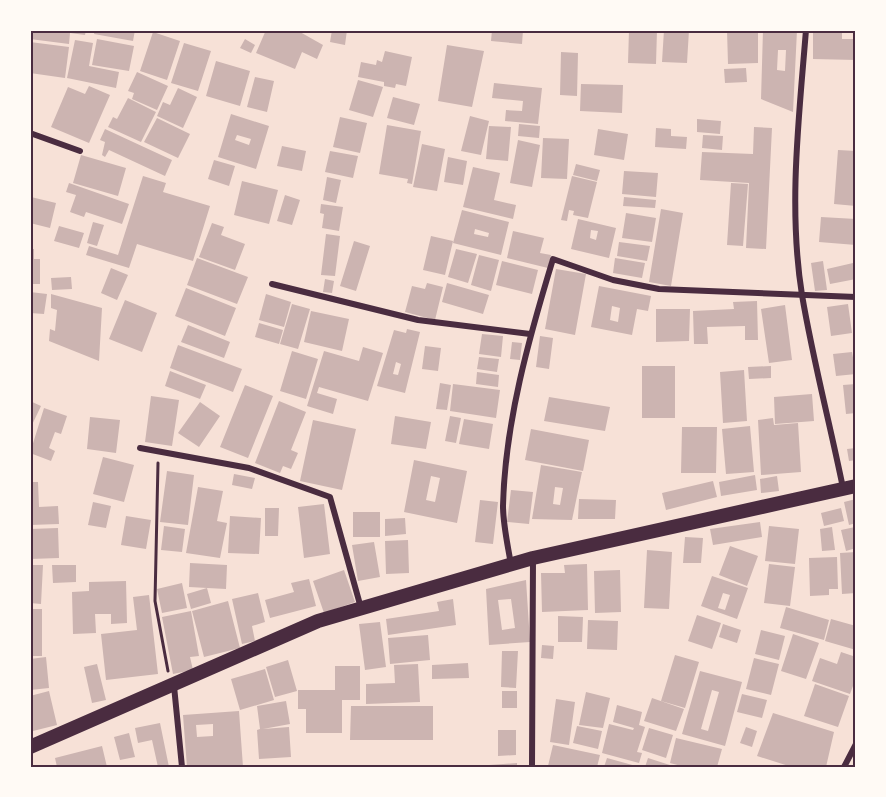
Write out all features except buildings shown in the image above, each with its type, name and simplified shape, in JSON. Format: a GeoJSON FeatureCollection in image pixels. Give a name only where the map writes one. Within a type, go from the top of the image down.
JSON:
{"type":"FeatureCollection","features":[{"type":"Feature","properties":{"kind":"main road"},"geometry":{"type":"LineString","coordinates":[[30,747],[172,687],[318,621],[533,558],[850,487]]}},
{"type":"Feature","properties":{"kind":"street"},"geometry":{"type":"LineString","coordinates":[[806,30],[797,144],[798,248],[802,295],[850,487]]}},
{"type":"Feature","properties":{"kind":"street"},"geometry":{"type":"LineString","coordinates":[[30,133],[80,151]]}},
{"type":"Feature","properties":{"kind":"street"},"geometry":{"type":"LineString","coordinates":[[511,566],[504,496],[508,449],[530,334],[553,259],[614,280],[659,289],[856,297]]}},
{"type":"Feature","properties":{"kind":"street"},"geometry":{"type":"LineString","coordinates":[[272,284],[418,320],[530,334]]}},
{"type":"Feature","properties":{"kind":"street"},"geometry":{"type":"LineString","coordinates":[[140,448],[249,468],[330,497],[361,609]]}},
{"type":"Feature","properties":{"kind":"street"},"geometry":{"type":"LineString","coordinates":[[532,767],[533,558]]}},
{"type":"Feature","properties":{"kind":"street"},"geometry":{"type":"LineString","coordinates":[[172,687],[182,767]]}},
{"type":"Feature","properties":{"kind":"street"},"geometry":{"type":"LineString","coordinates":[[844,767],[856,744]]}},
{"type":"Feature","properties":{"kind":"path"},"geometry":{"type":"LineString","coordinates":[[158,453],[155,601],[172,687]]}}]}
